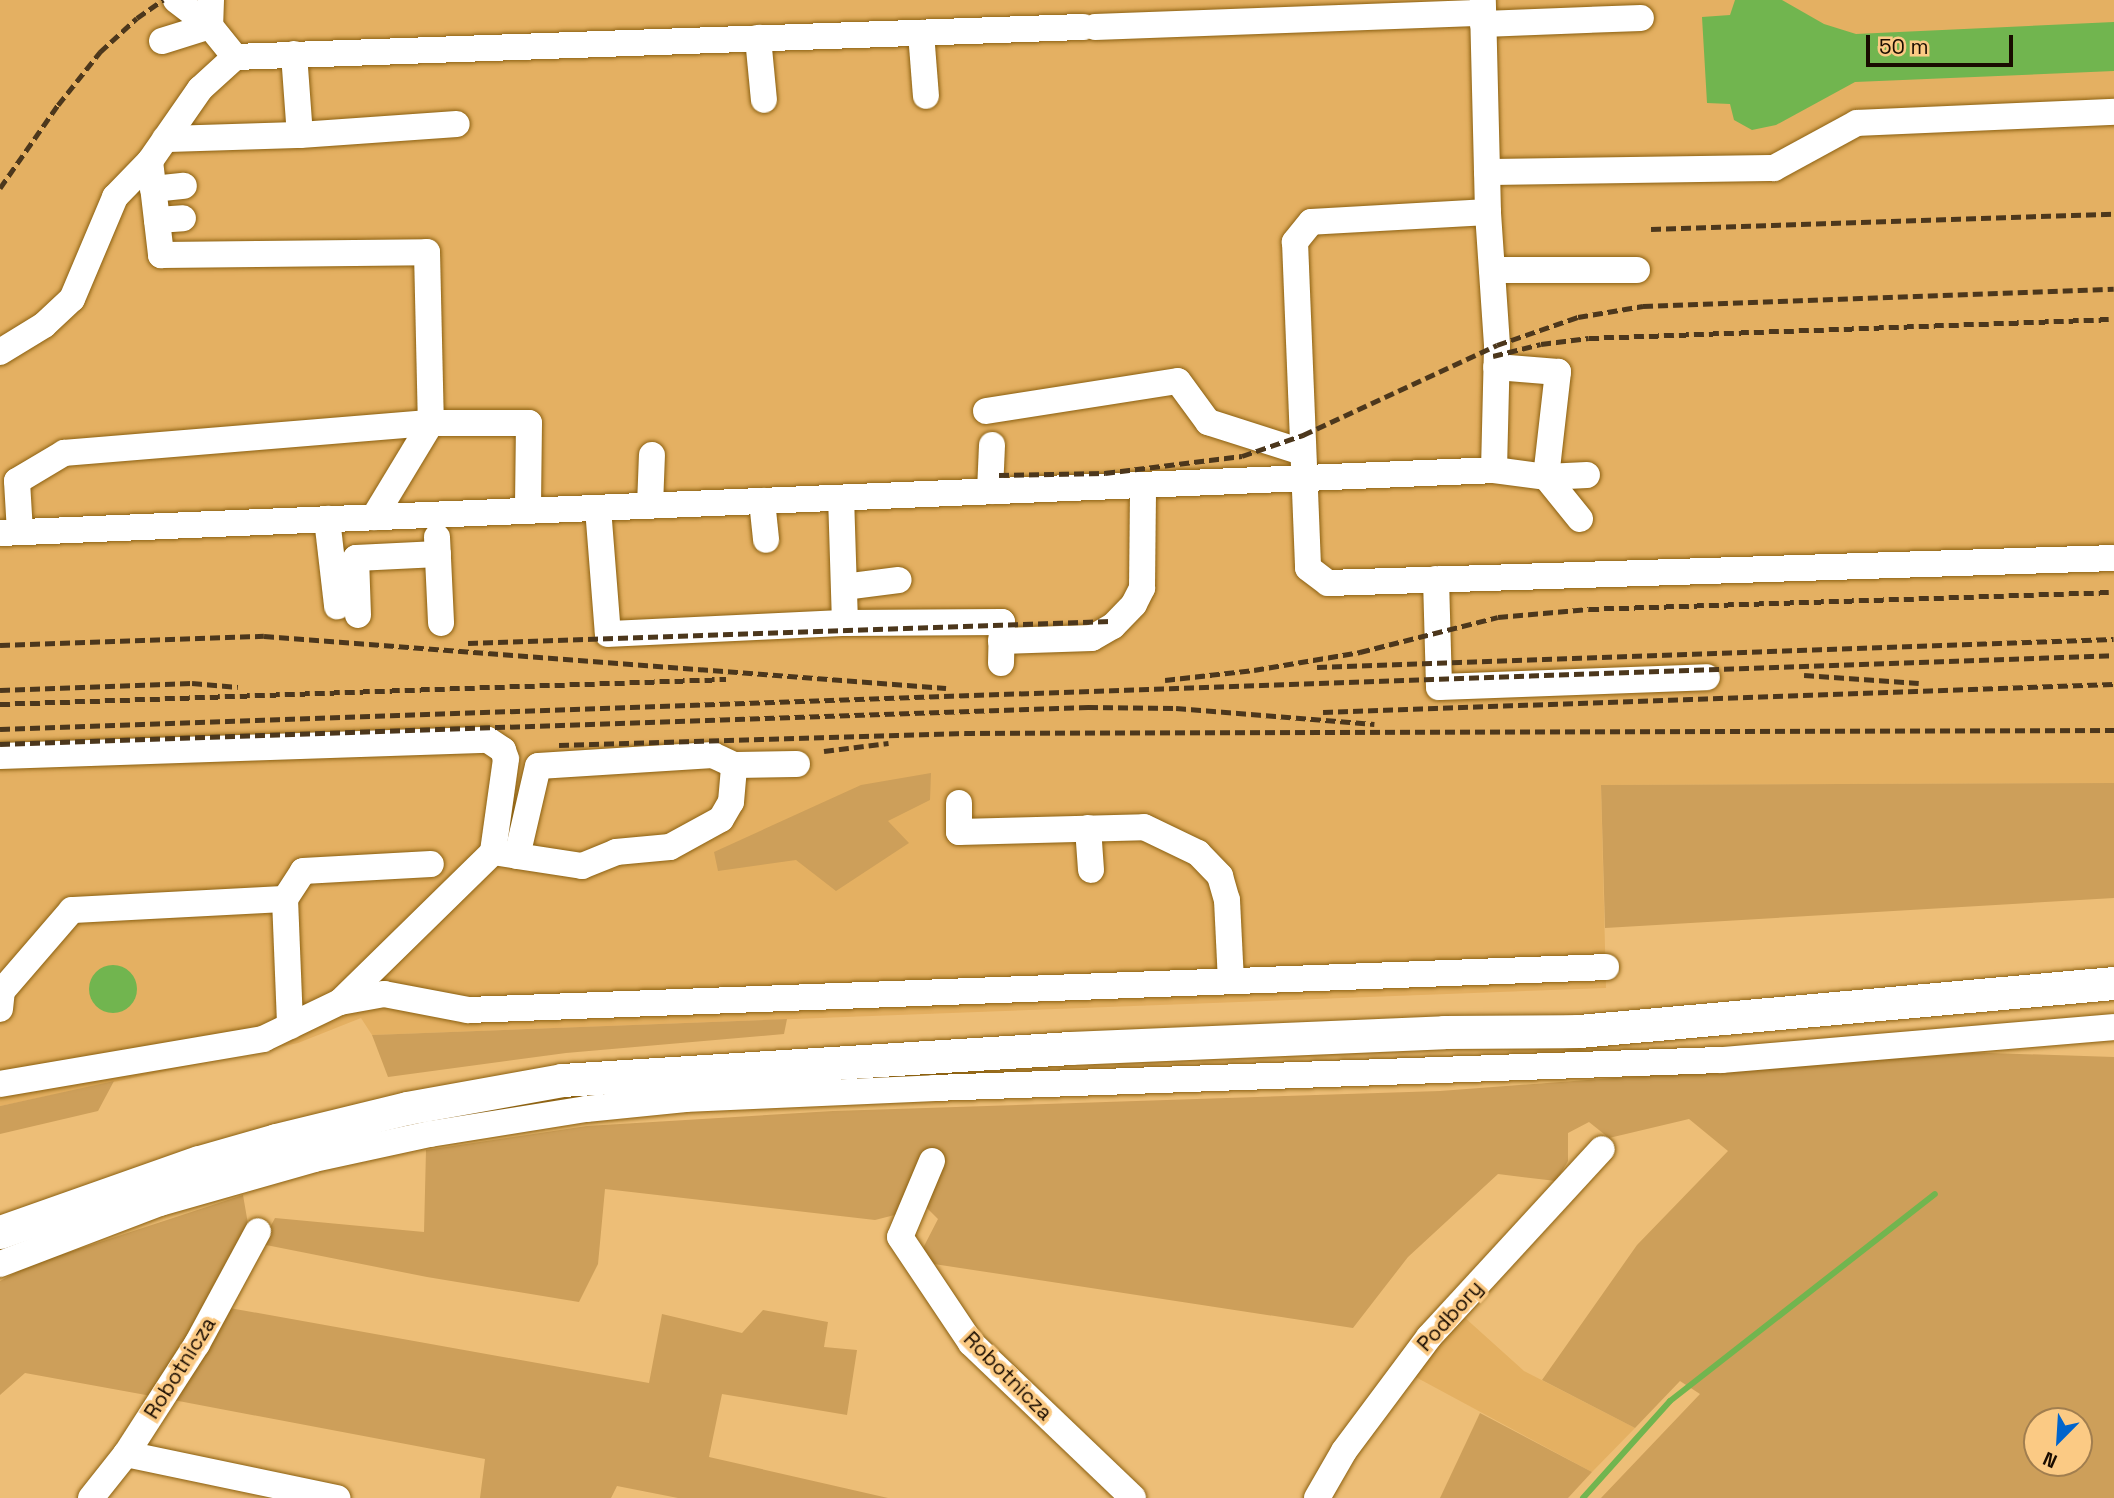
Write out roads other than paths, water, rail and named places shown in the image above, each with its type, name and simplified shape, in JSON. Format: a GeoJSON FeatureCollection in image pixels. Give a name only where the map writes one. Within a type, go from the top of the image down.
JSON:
{"type":"FeatureCollection","features":[{"type":"Feature","properties":{"kind":"main road"},"geometry":{"type":"LineString","coordinates":[[0,1232],[199,1162],[276,1140],[408,1108],[562,1080],[1070,1048],[1444,1032],[1578,1031],[1859,1008],[2114,983]]}},
{"type":"Feature","properties":{"kind":"street"},"geometry":{"type":"LineString","coordinates":[[176,0],[211,13],[235,57]]}},
{"type":"Feature","properties":{"kind":"street"},"geometry":{"type":"LineString","coordinates":[[0,352],[44,325],[72,299],[115,197],[150,161],[200,89],[235,57],[1089,27],[1358,9],[1641,18]]}},
{"type":"Feature","properties":{"kind":"street"},"geometry":{"type":"LineString","coordinates":[[1483,12],[1488,212],[1496,367],[1494,470]]}},
{"type":"Feature","properties":{"kind":"street"},"geometry":{"type":"LineString","coordinates":[[162,41],[211,13]]}},
{"type":"Feature","properties":{"kind":"street"},"geometry":{"type":"LineString","coordinates":[[921,33],[926,96]]}},
{"type":"Feature","properties":{"kind":"street"},"geometry":{"type":"LineString","coordinates":[[758,38],[764,100]]}},
{"type":"Feature","properties":{"kind":"street"},"geometry":{"type":"LineString","coordinates":[[294,54],[300,135]]}},
{"type":"Feature","properties":{"kind":"street"},"geometry":{"type":"LineString","coordinates":[[1487,172],[1774,168],[1857,123],[2114,112]]}},
{"type":"Feature","properties":{"kind":"street"},"geometry":{"type":"LineString","coordinates":[[165,139],[300,135],[457,124]]}},
{"type":"Feature","properties":{"kind":"street"},"geometry":{"type":"LineString","coordinates":[[150,161],[153,189],[170,219],[161,255],[427,252],[431,423],[374,517]]}},
{"type":"Feature","properties":{"kind":"street"},"geometry":{"type":"LineString","coordinates":[[153,189],[184,186]]}},
{"type":"Feature","properties":{"kind":"street"},"geometry":{"type":"LineString","coordinates":[[1488,212],[1311,222],[1295,242],[1308,568],[1328,583],[2114,558]]}},
{"type":"Feature","properties":{"kind":"street"},"geometry":{"type":"LineString","coordinates":[[1492,270],[1637,270]]}},
{"type":"Feature","properties":{"kind":"street"},"geometry":{"type":"LineString","coordinates":[[1496,367],[1558,372],[1546,477],[1580,519]]}},
{"type":"Feature","properties":{"kind":"street"},"geometry":{"type":"LineString","coordinates":[[986,411],[1178,381],[1208,422],[1303,465]]}},
{"type":"Feature","properties":{"kind":"street"},"geometry":{"type":"LineString","coordinates":[[528,511],[529,423],[431,423],[64,453],[17,481],[10,532],[436,514],[528,511],[650,506],[682,511],[719,510],[762,501],[1143,485],[1303,465],[1494,470],[1546,477],[1587,475]]}},
{"type":"Feature","properties":{"kind":"street"},"geometry":{"type":"LineString","coordinates":[[990,491],[992,445]]}},
{"type":"Feature","properties":{"kind":"street"},"geometry":{"type":"LineString","coordinates":[[650,506],[652,455]]}},
{"type":"Feature","properties":{"kind":"street"},"geometry":{"type":"LineString","coordinates":[[598,508],[608,634],[845,623],[1002,622],[1001,652],[1092,638],[1113,626],[1134,604],[1142,588],[1143,485]]}},
{"type":"Feature","properties":{"kind":"street"},"geometry":{"type":"LineString","coordinates":[[841,498],[845,623]]}},
{"type":"Feature","properties":{"kind":"street"},"geometry":{"type":"LineString","coordinates":[[762,501],[766,540]]}},
{"type":"Feature","properties":{"kind":"street"},"geometry":{"type":"LineString","coordinates":[[436,514],[441,623]]}},
{"type":"Feature","properties":{"kind":"street"},"geometry":{"type":"LineString","coordinates":[[327,519],[347,610],[356,558],[399,564],[438,554]]}},
{"type":"Feature","properties":{"kind":"street"},"geometry":{"type":"LineString","coordinates":[[1436,579],[1438,687],[1707,677]]}},
{"type":"Feature","properties":{"kind":"street"},"geometry":{"type":"LineString","coordinates":[[844,587],[899,580]]}},
{"type":"Feature","properties":{"kind":"street"},"geometry":{"type":"LineString","coordinates":[[0,756],[488,740],[503,750],[506,759],[505,854]]}},
{"type":"Feature","properties":{"kind":"street"},"geometry":{"type":"LineString","coordinates":[[340,1002],[505,854],[538,766],[713,755],[734,765],[797,764]]}},
{"type":"Feature","properties":{"kind":"street"},"geometry":{"type":"LineString","coordinates":[[505,854],[582,866],[616,852],[670,847],[721,819],[731,802],[734,765]]}},
{"type":"Feature","properties":{"kind":"street"},"geometry":{"type":"LineString","coordinates":[[959,803],[959,832],[1144,827],[1198,853],[1220,876],[1227,901],[1231,981]]}},
{"type":"Feature","properties":{"kind":"street"},"geometry":{"type":"LineString","coordinates":[[1088,828],[1091,870]]}},
{"type":"Feature","properties":{"kind":"street"},"geometry":{"type":"LineString","coordinates":[[290,1026],[285,900],[303,871],[430,864]]}},
{"type":"Feature","properties":{"kind":"street"},"geometry":{"type":"LineString","coordinates":[[0,1009],[2,991],[72,910],[285,900]]}},
{"type":"Feature","properties":{"kind":"street"},"geometry":{"type":"LineString","coordinates":[[0,1084],[263,1039],[340,1002],[384,994],[468,1010],[1606,967]]}},
{"type":"Feature","properties":{"kind":"street"},"geometry":{"type":"LineString","coordinates":[[0,1264],[160,1203],[314,1159],[430,1133],[586,1109],[685,1099],[865,1091],[1722,1060],[2114,1027]]}},
{"type":"Feature","properties":{"kind":"street","name":"Podbory"},"geometry":{"type":"LineString","coordinates":[[1317,1498],[1344,1451],[1429,1337],[1602,1149]]}},
{"type":"Feature","properties":{"kind":"street","name":"Robotnicza"},"geometry":{"type":"LineString","coordinates":[[932,1161],[900,1237],[971,1343],[1133,1498]]}},
{"type":"Feature","properties":{"kind":"street","name":"Robotnicza"},"geometry":{"type":"LineString","coordinates":[[91,1498],[126,1454],[197,1344],[258,1231]]}},
{"type":"Feature","properties":{"kind":"street"},"geometry":{"type":"LineString","coordinates":[[126,1454],[337,1498]]}},
{"type":"Feature","properties":{"kind":"waterway"},"geometry":{"type":"LineString","coordinates":[[1583,1498],[1670,1401],[1935,1194]]}},
{"type":"Feature","properties":{"kind":"railway"},"geometry":{"type":"LineString","coordinates":[[0,188],[58,105],[100,52],[137,18],[163,0]]}},
{"type":"Feature","properties":{"kind":"railway"},"geometry":{"type":"LineString","coordinates":[[1651,229],[2114,214]]}},
{"type":"Feature","properties":{"kind":"railway"},"geometry":{"type":"LineString","coordinates":[[999,475],[1105,473],[1242,456],[1303,435],[1497,345],[1578,317],[1643,306],[2114,289]]}},
{"type":"Feature","properties":{"kind":"railway"},"geometry":{"type":"LineString","coordinates":[[1493,356],[1541,344],[1589,338],[2114,319]]}},
{"type":"Feature","properties":{"kind":"railway"},"geometry":{"type":"LineString","coordinates":[[1165,680],[1254,670],[1360,652],[1498,617],[1589,609],[2114,592]]}},
{"type":"Feature","properties":{"kind":"railway"},"geometry":{"type":"LineString","coordinates":[[468,643],[1111,621]]}},
{"type":"Feature","properties":{"kind":"railway"},"geometry":{"type":"LineString","coordinates":[[0,645],[264,636],[946,688]]}},
{"type":"Feature","properties":{"kind":"railway"},"geometry":{"type":"LineString","coordinates":[[1317,667],[2114,639]]}},
{"type":"Feature","properties":{"kind":"railway"},"geometry":{"type":"LineString","coordinates":[[0,729],[2114,655]]}},
{"type":"Feature","properties":{"kind":"railway"},"geometry":{"type":"LineString","coordinates":[[1804,675],[1919,683]]}},
{"type":"Feature","properties":{"kind":"railway"},"geometry":{"type":"LineString","coordinates":[[0,704],[726,679]]}},
{"type":"Feature","properties":{"kind":"railway"},"geometry":{"type":"LineString","coordinates":[[0,690],[192,683],[238,687]]}},
{"type":"Feature","properties":{"kind":"railway"},"geometry":{"type":"LineString","coordinates":[[1323,712],[2114,684]]}},
{"type":"Feature","properties":{"kind":"railway"},"geometry":{"type":"LineString","coordinates":[[0,744],[1088,707],[1176,708],[1374,724]]}},
{"type":"Feature","properties":{"kind":"railway"},"geometry":{"type":"LineString","coordinates":[[559,745],[965,733],[2114,730]]}},
{"type":"Feature","properties":{"kind":"railway"},"geometry":{"type":"LineString","coordinates":[[824,751],[889,743]]}}]}
